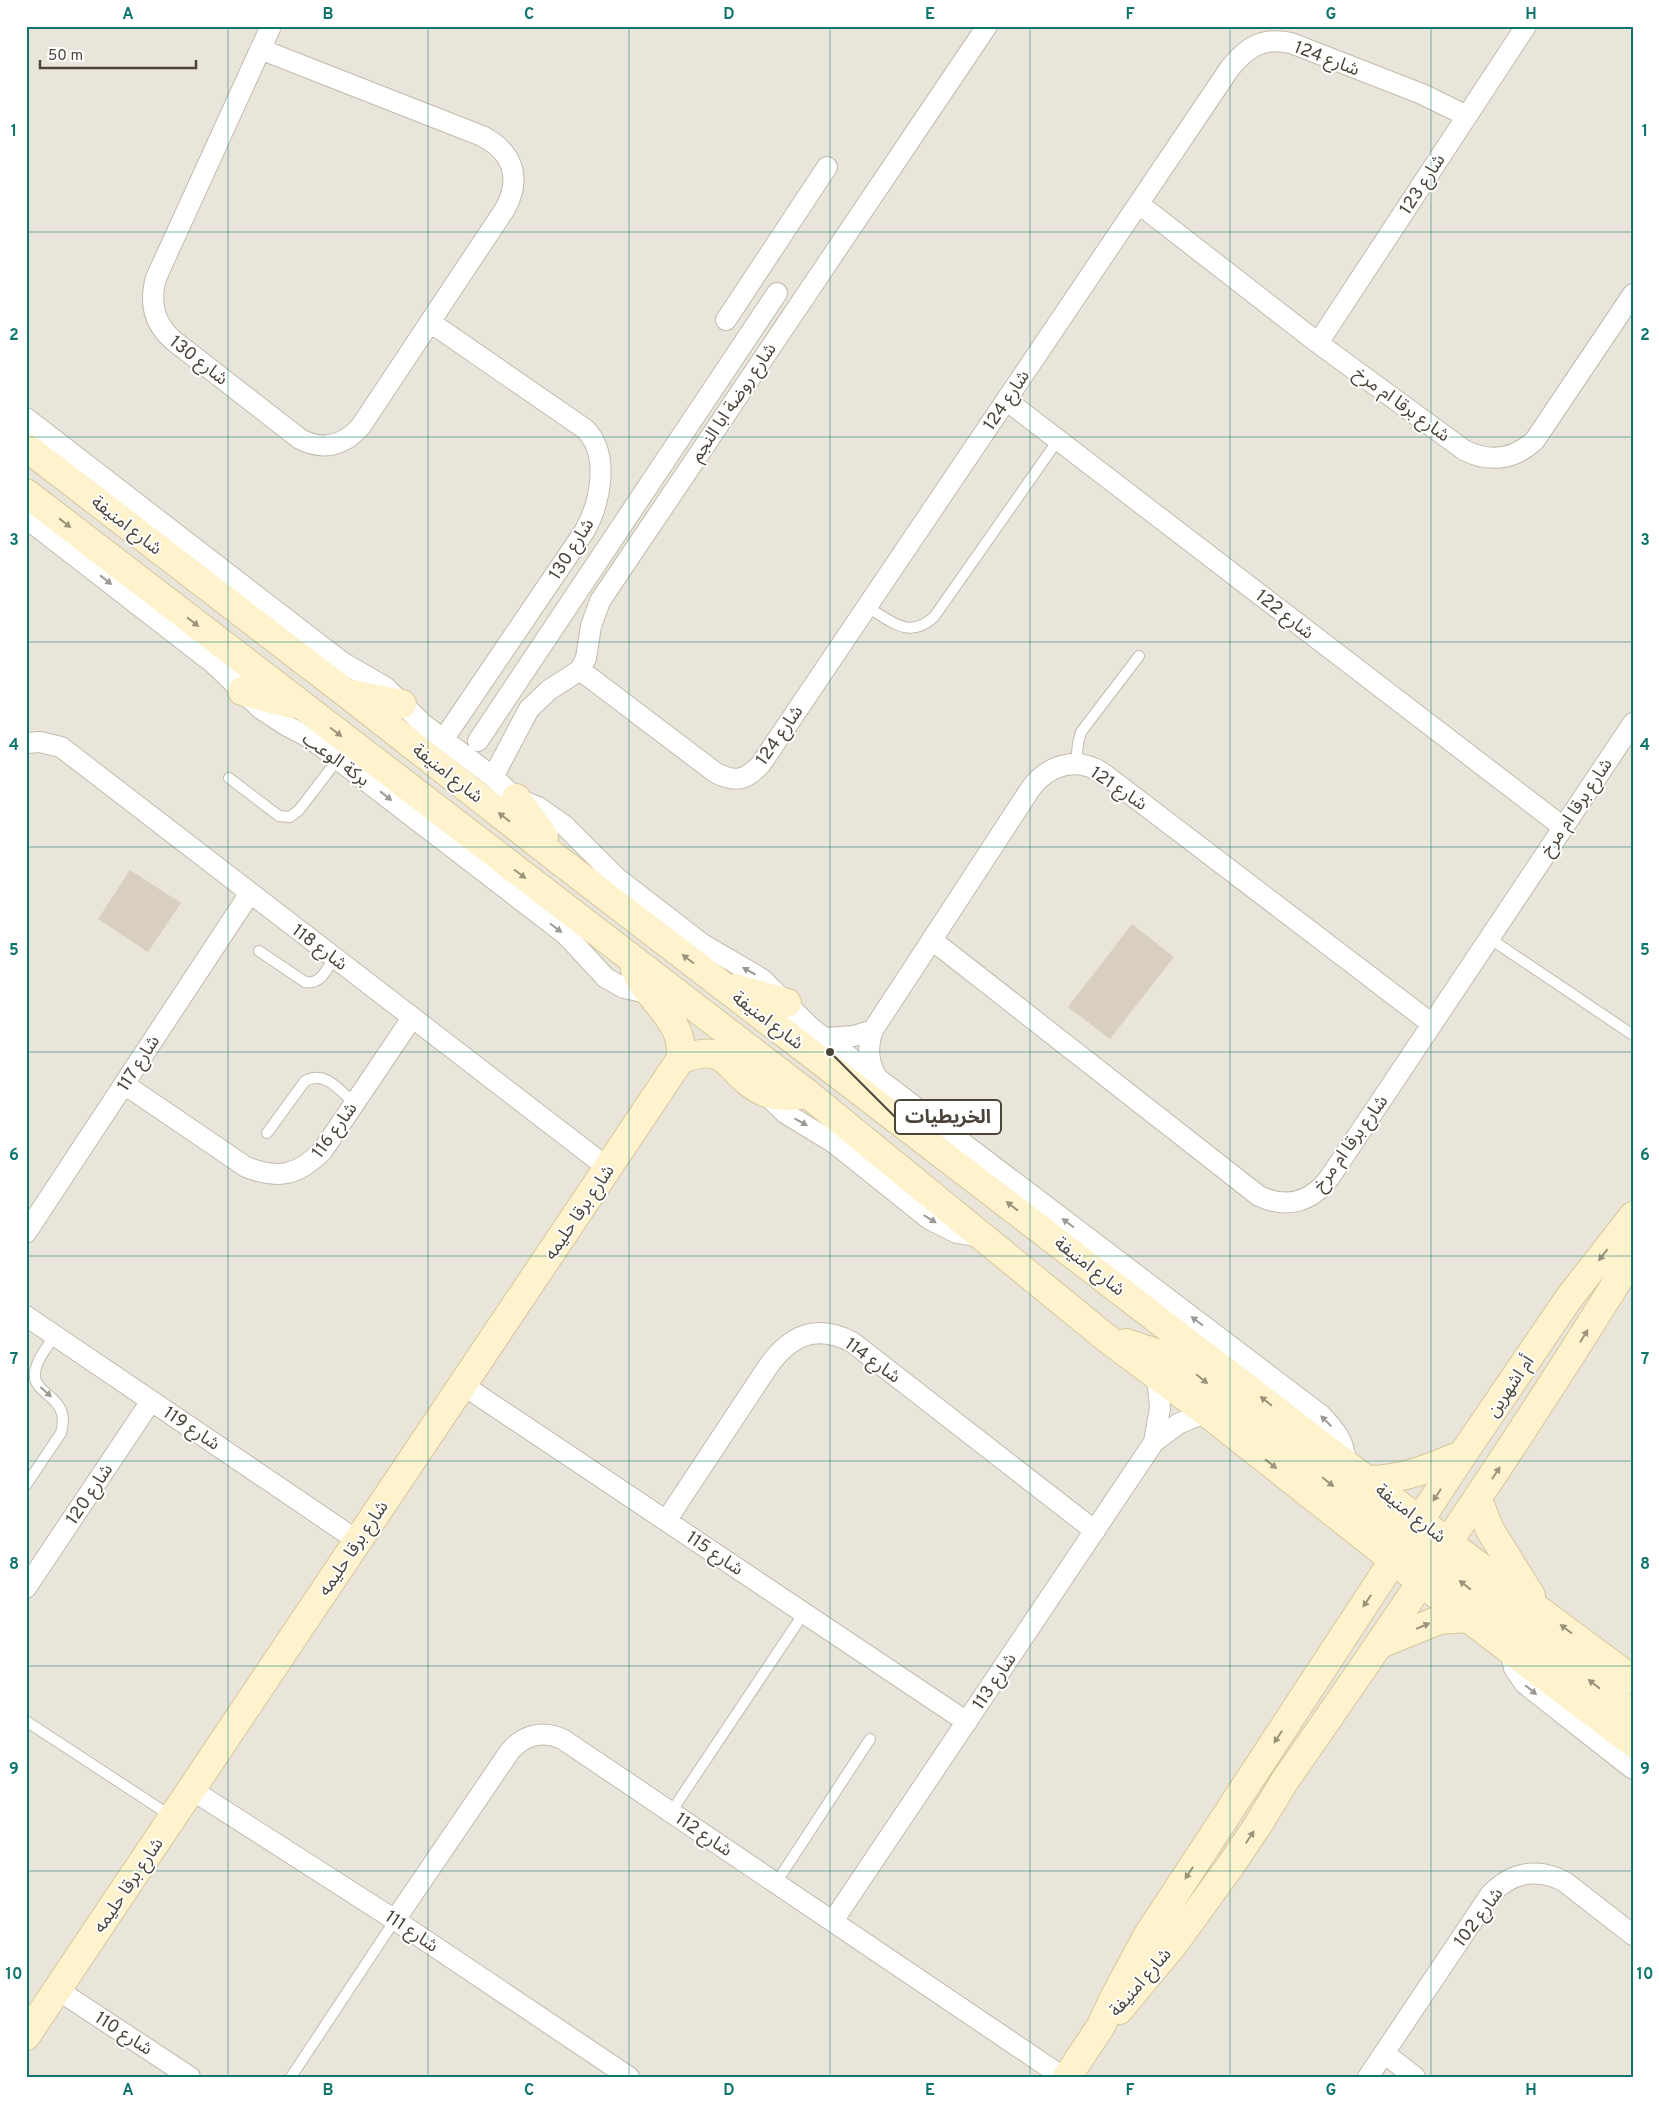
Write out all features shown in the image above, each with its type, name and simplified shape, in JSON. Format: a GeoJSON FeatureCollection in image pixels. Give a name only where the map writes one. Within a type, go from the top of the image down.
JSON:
{"type":"FeatureCollection","features":[{"type":"Feature","properties":{"kind":"street","name":"شارع 130"},"geometry":{"type":"LineString","coordinates":[[260,49],[482,136],[500,148],[507,156],[514,177],[511,199],[361,426],[347,440],[328,446],[318,446],[300,439],[174,341],[160,327],[153,303],[156,278],[260,49],[271,26]]}},
{"type":"Feature","properties":{"kind":"street","name":"شارع روضة ابا النجم"},"geometry":{"type":"LineString","coordinates":[[580,670],[586,658],[591,626],[600,601],[987,26]]}},
{"type":"Feature","properties":{"kind":"street","name":"شارع 123"},"geometry":{"type":"LineString","coordinates":[[1318,342],[1526,26]]}},
{"type":"Feature","properties":{"kind":"street","name":"شارع 124"},"geometry":{"type":"LineString","coordinates":[[580,670],[716,774],[727,779],[738,779],[751,774],[761,764],[1230,68],[1241,55],[1253,46],[1266,42],[1280,41],[1291,43],[1422,94],[1467,116]]}},
{"type":"Feature","properties":{"kind":"street"},"geometry":{"type":"LineString","coordinates":[[726,320],[827,167]]}},
{"type":"Feature","properties":{"kind":"street","name":"شارع برقا ام مرخ"},"geometry":{"type":"LineString","coordinates":[[1139,204],[1318,342],[1464,450],[1484,458],[1507,457],[1522,451],[1535,440],[1633,294]]}},
{"type":"Feature","properties":{"kind":"street"},"geometry":{"type":"LineString","coordinates":[[753,279],[777,293],[802,300]]}},
{"type":"Feature","properties":{"kind":"street"},"geometry":{"type":"LineString","coordinates":[[478,741],[777,293]]}},
{"type":"Feature","properties":{"kind":"street","name":"شارع 130"},"geometry":{"type":"LineString","coordinates":[[430,322],[591,434],[597,449],[600,477],[596,506],[584,532],[443,740]]}},
{"type":"Feature","properties":{"kind":"street","name":"شارع 122"},"geometry":{"type":"LineString","coordinates":[[1006,400],[1563,827]]}},
{"type":"Feature","properties":{"kind":"street"},"geometry":{"type":"LineString","coordinates":[[26,418],[342,662],[385,687],[443,740],[493,777],[516,798],[564,864]]}},
{"type":"Feature","properties":{"kind":"street","name":"شارع امنيفة"},"geometry":{"type":"LineString","coordinates":[[26,448],[346,693],[719,983],[886,1092],[1369,1480],[1469,1618],[1633,1742]]}},
{"type":"Feature","properties":{"kind":"street","name":"شارع امنيفة"},"geometry":{"type":"LineString","coordinates":[[26,493],[808,1094],[1110,1341],[1206,1412],[1421,1552],[1540,1610],[1628,1671]]}},
{"type":"Feature","properties":{"kind":"street","name":"بركة الوعب"},"geometry":{"type":"LineString","coordinates":[[26,518],[213,663],[242,691],[275,718],[310,738],[338,758],[565,934],[606,978],[624,988],[648,992]]}},
{"type":"Feature","properties":{"kind":"street"},"geometry":{"type":"LineString","coordinates":[[493,777],[529,710],[549,690],[580,670]]}},
{"type":"Feature","properties":{"kind":"street"},"geometry":{"type":"LineString","coordinates":[[242,691],[304,708]]}},
{"type":"Feature","properties":{"kind":"street"},"geometry":{"type":"LineString","coordinates":[[346,693],[402,704]]}},
{"type":"Feature","properties":{"kind":"street","name":"شارع برقا ام مرخ"},"geometry":{"type":"LineString","coordinates":[[932,940],[1259,1196],[1269,1201],[1281,1203],[1304,1200],[1323,1187],[1633,723]]}},
{"type":"Feature","properties":{"kind":"street","name":"شارع 118"},"geometry":{"type":"LineString","coordinates":[[26,743],[40,742],[61,747],[608,1168]]}},
{"type":"Feature","properties":{"kind":"street","name":"شارع 121"},"geometry":{"type":"LineString","coordinates":[[886,1092],[872,1068],[869,1049],[873,1030],[1038,780],[1055,768],[1076,764],[1087,765],[1104,774],[1432,1024]]}},
{"type":"Feature","properties":{"kind":"street"},"geometry":{"type":"LineString","coordinates":[[516,798],[538,807],[558,821],[618,878],[701,943],[762,979],[802,1020],[826,1038],[886,1092]]}},
{"type":"Feature","properties":{"kind":"street","name":"شارع 117"},"geometry":{"type":"LineString","coordinates":[[26,1233],[250,893]]}},
{"type":"Feature","properties":{"kind":"street"},"geometry":{"type":"LineString","coordinates":[[632,959],[641,982],[671,1020],[681,1040],[680,1060],[704,1052],[719,1056]]}},
{"type":"Feature","properties":{"kind":"street"},"geometry":{"type":"LineString","coordinates":[[719,983],[787,1003]]}},
{"type":"Feature","properties":{"kind":"street","name":"شارع 116"},"geometry":{"type":"LineString","coordinates":[[124,1084],[246,1167],[262,1173],[279,1175],[296,1171],[311,1162],[323,1150],[412,1018]]}},
{"type":"Feature","properties":{"kind":"street"},"geometry":{"type":"LineString","coordinates":[[671,1020],[698,1035],[719,1056],[754,1086],[763,1091],[785,1113],[834,1143],[929,1219],[957,1233],[984,1238]]}},
{"type":"Feature","properties":{"kind":"street"},"geometry":{"type":"LineString","coordinates":[[826,1038],[845,1038],[873,1030]]}},
{"type":"Feature","properties":{"kind":"street","name":"شارع برقا حليمه"},"geometry":{"type":"LineString","coordinates":[[26,2036],[680,1060]]}},
{"type":"Feature","properties":{"kind":"street"},"geometry":{"type":"LineString","coordinates":[[763,1091],[785,1096],[808,1094]]}},
{"type":"Feature","properties":{"kind":"street","name":"أم اشهرين"},"geometry":{"type":"LineString","coordinates":[[1421,1552],[1463,1454],[1570,1298],[1633,1216]]}},
{"type":"Feature","properties":{"kind":"street","name":"أم اشهرين"},"geometry":{"type":"LineString","coordinates":[[1421,1552],[1478,1500],[1633,1256]]}},
{"type":"Feature","properties":{"kind":"street","name":"شارع 119"},"geometry":{"type":"LineString","coordinates":[[26,1316],[358,1541]]}},
{"type":"Feature","properties":{"kind":"street","name":"شارع 114"},"geometry":{"type":"LineString","coordinates":[[666,1521],[774,1357],[798,1338],[816,1333],[829,1333],[841,1336],[852,1342],[1095,1531]]}},
{"type":"Feature","properties":{"kind":"street"},"geometry":{"type":"LineString","coordinates":[[1110,1341],[1144,1348],[1190,1370],[1421,1552],[1633,1714]]}},
{"type":"Feature","properties":{"kind":"street"},"geometry":{"type":"LineString","coordinates":[[1284,1782],[1298,1738],[1309,1717],[1421,1552],[1508,1418],[1516,1400],[1522,1368]]}},
{"type":"Feature","properties":{"kind":"street","name":"شارع 113"},"geometry":{"type":"LineString","coordinates":[[1154,1442],[1160,1408],[1157,1375]]}},
{"type":"Feature","properties":{"kind":"street","name":"شارع 115"},"geometry":{"type":"LineString","coordinates":[[463,1385],[966,1722]]}},
{"type":"Feature","properties":{"kind":"street","name":"شارع 120"},"geometry":{"type":"LineString","coordinates":[[27,1586],[151,1401]]}},
{"type":"Feature","properties":{"kind":"street","name":"شارع 113"},"geometry":{"type":"LineString","coordinates":[[833,1921],[1154,1442],[1178,1424],[1206,1412]]}},
{"type":"Feature","properties":{"kind":"street"},"geometry":{"type":"LineString","coordinates":[[1369,1480],[1410,1475],[1463,1454]]}},
{"type":"Feature","properties":{"kind":"street"},"geometry":{"type":"LineString","coordinates":[[1478,1500],[1490,1530],[1540,1610]]}},
{"type":"Feature","properties":{"kind":"street","name":"شارع امنيفة"},"geometry":{"type":"LineString","coordinates":[[1102,2026],[1136,1991],[1184,1929],[1258,1825],[1284,1782],[1380,1644],[1421,1552]]}},
{"type":"Feature","properties":{"kind":"street","name":"شارع امنيفة"},"geometry":{"type":"LineString","coordinates":[[1102,2026],[1118,1989],[1146,1938],[1421,1552]]}},
{"type":"Feature","properties":{"kind":"street"},"geometry":{"type":"LineString","coordinates":[[1380,1644],[1439,1620],[1469,1618]]}},
{"type":"Feature","properties":{"kind":"street"},"geometry":{"type":"LineString","coordinates":[[1510,1648],[1514,1668],[1525,1684],[1633,1769]]}},
{"type":"Feature","properties":{"kind":"street","name":"شارع 112"},"geometry":{"type":"LineString","coordinates":[[395,1920],[510,1751],[523,1739],[548,1734],[564,1740],[1063,2077]]}},
{"type":"Feature","properties":{"kind":"street","name":"شارع 111"},"geometry":{"type":"LineString","coordinates":[[192,1790],[395,1920],[629,2077]]}},
{"type":"Feature","properties":{"kind":"street","name":"شارع 102"},"geometry":{"type":"LineString","coordinates":[[1368,2077],[1490,1895],[1508,1879],[1532,1873],[1555,1877],[1565,1882],[1633,1935]]}},
{"type":"Feature","properties":{"kind":"street","name":"شارع 110"},"geometry":{"type":"LineString","coordinates":[[58,1990],[190,2077]]}},
{"type":"Feature","properties":{"kind":"street"},"geometry":{"type":"LineString","coordinates":[[1067,2077],[1102,2026]]}},
{"type":"Feature","properties":{"kind":"street"},"geometry":{"type":"LineString","coordinates":[[1384,2053],[1415,2077]]}},
{"type":"Feature","properties":{"kind":"lane"},"geometry":{"type":"LineString","coordinates":[[867,607],[907,629],[919,628],[934,617],[1058,440]]}},
{"type":"Feature","properties":{"kind":"lane"},"geometry":{"type":"LineString","coordinates":[[1076,764],[1078,743],[1082,732],[1139,656]]}},
{"type":"Feature","properties":{"kind":"lane"},"geometry":{"type":"LineString","coordinates":[[229,778],[279,816],[290,817],[298,810],[338,758]]}},
{"type":"Feature","properties":{"kind":"lane"},"geometry":{"type":"LineString","coordinates":[[1489,938],[1633,1035]]}},
{"type":"Feature","properties":{"kind":"lane"},"geometry":{"type":"LineString","coordinates":[[259,951],[305,982],[311,983],[320,979],[334,958]]}},
{"type":"Feature","properties":{"kind":"lane"},"geometry":{"type":"LineString","coordinates":[[267,1134],[305,1081],[313,1077],[321,1077],[329,1081],[354,1103]]}},
{"type":"Feature","properties":{"kind":"lane"},"geometry":{"type":"LineString","coordinates":[[26,1485],[63,1426],[62,1411],[40,1388],[35,1378],[36,1367],[55,1335]]}},
{"type":"Feature","properties":{"kind":"lane"},"geometry":{"type":"LineString","coordinates":[[671,1812],[804,1613]]}},
{"type":"Feature","properties":{"kind":"lane"},"geometry":{"type":"LineString","coordinates":[[26,1721],[173,1818]]}},
{"type":"Feature","properties":{"kind":"lane"},"geometry":{"type":"LineString","coordinates":[[776,1883],[870,1739]]}},
{"type":"Feature","properties":{"kind":"lane"},"geometry":{"type":"LineString","coordinates":[[291,2077],[395,1920]]}},
{"type":"Feature","properties":{"kind":"shaded area"},"geometry":{"type":"Polygon","coordinates":[[[26,26],[1633,26],[1633,2077],[26,2077],[26,26]]]}},
{"type":"Feature","properties":{"kind":"building"},"geometry":{"type":"Polygon","coordinates":[[[130,870],[181,903],[148,952],[98,919],[130,870]]]}},
{"type":"Feature","properties":{"kind":"building"},"geometry":{"type":"Polygon","coordinates":[[[1132,924],[1174,957],[1110,1039],[1068,1007],[1132,924]]]}},
{"type":"Feature","properties":{"kind":"place","name":"الخريطيات"},"geometry":{"type":"Point","coordinates":[830,1052]}}]}
